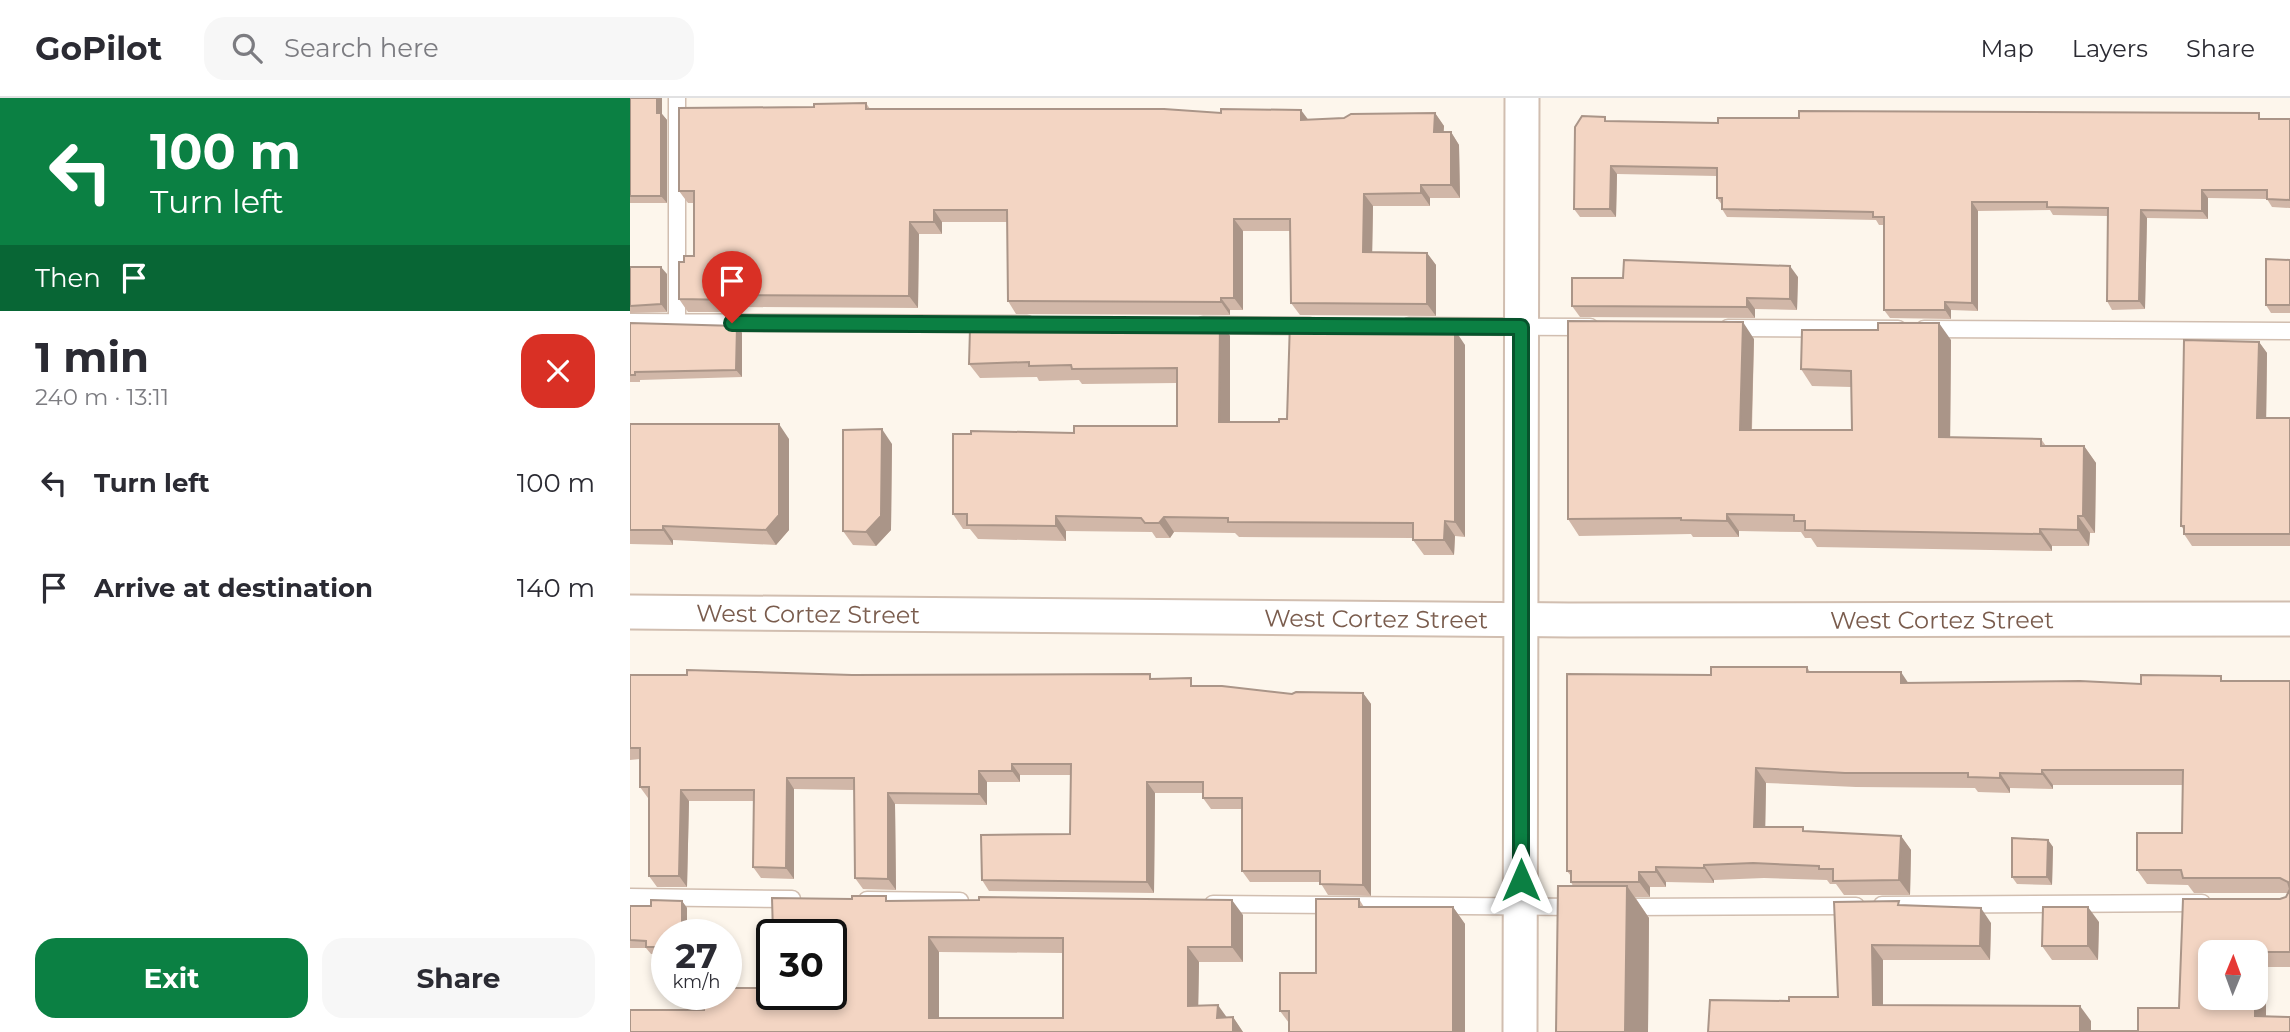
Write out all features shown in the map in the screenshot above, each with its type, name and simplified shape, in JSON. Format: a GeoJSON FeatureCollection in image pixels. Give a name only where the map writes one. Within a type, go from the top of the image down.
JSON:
{"type":"FeatureCollection","features":[{"type":"Feature","properties":{"kind":"street"},"geometry":{"type":"LineString","coordinates":[[1520,1032],[1522,98]]}},
{"type":"Feature","properties":{"kind":"street","name":"West Cortez Street"},"geometry":{"type":"LineString","coordinates":[[630,612],[1521,620],[2290,619]]}},
{"type":"Feature","properties":{"kind":"lane"},"geometry":{"type":"LineString","coordinates":[[677,98],[677,323]]}},
{"type":"Feature","properties":{"kind":"lane"},"geometry":{"type":"LineString","coordinates":[[630,322],[1039,324]]}},
{"type":"Feature","properties":{"kind":"lane"},"geometry":{"type":"LineString","coordinates":[[1192,325],[1331,326]]}},
{"type":"Feature","properties":{"kind":"lane"},"geometry":{"type":"LineString","coordinates":[[1387,326],[1611,327]]}},
{"type":"Feature","properties":{"kind":"lane"},"geometry":{"type":"LineString","coordinates":[[1708,328],[2290,331]]}},
{"type":"Feature","properties":{"kind":"lane"},"geometry":{"type":"LineString","coordinates":[[630,897],[812,899]]}},
{"type":"Feature","properties":{"kind":"lane"},"geometry":{"type":"LineString","coordinates":[[854,900],[980,901]]}},
{"type":"Feature","properties":{"kind":"lane"},"geometry":{"type":"LineString","coordinates":[[1189,904],[1521,908],[2221,903]]}},
{"type":"Feature","properties":{"kind":"building"},"geometry":{"type":"Polygon","coordinates":[[[630,98],[657,98],[657,113],[661,113],[661,196],[630,196],[630,98]]]}},
{"type":"Feature","properties":{"kind":"building"},"geometry":{"type":"Polygon","coordinates":[[[866,103],[866,109],[1164,109],[1221,113],[1221,109],[1301,110],[1301,120],[1344,118],[1351,114],[1435,113],[1434,132],[1451,132],[1451,185],[1421,185],[1421,193],[1364,194],[1363,252],[1427,253],[1427,304],[1291,303],[1290,219],[1234,219],[1234,298],[1221,298],[1221,302],[1008,301],[1007,210],[934,210],[934,222],[910,222],[909,296],[733,295],[733,300],[679,299],[679,262],[684,262],[684,256],[694,256],[694,191],[679,191],[679,108],[814,107],[814,104],[866,103]]]}},
{"type":"Feature","properties":{"kind":"building"},"geometry":{"type":"Polygon","coordinates":[[[1799,111],[2259,113],[2259,119],[2290,119],[2290,200],[2267,199],[2267,190],[2202,190],[2202,211],[2141,210],[2139,301],[2107,301],[2108,208],[2047,207],[2047,202],[1972,202],[1972,303],[1945,302],[1945,310],[1884,310],[1884,217],[1873,217],[1873,212],[1722,209],[1722,198],[1717,198],[1717,168],[1611,166],[1610,209],[1574,209],[1575,127],[1582,116],[1605,117],[1605,121],[1718,123],[1718,118],[1799,118],[1799,111]]]}},
{"type":"Feature","properties":{"kind":"building"},"geometry":{"type":"Polygon","coordinates":[[[2266,259],[2290,260],[2290,305],[2266,305],[2266,259]]]}},
{"type":"Feature","properties":{"kind":"building"},"geometry":{"type":"Polygon","coordinates":[[[1624,260],[1790,266],[1790,299],[1747,298],[1747,307],[1572,306],[1572,278],[1623,278],[1624,260]]]}},
{"type":"Feature","properties":{"kind":"building"},"geometry":{"type":"Polygon","coordinates":[[[630,267],[661,267],[661,304],[630,306],[630,267]]]}},
{"type":"Feature","properties":{"kind":"building"},"geometry":{"type":"Polygon","coordinates":[[[1006,320],[1220,321],[1219,422],[1279,422],[1279,419],[1287,419],[1290,321],[1426,322],[1426,330],[1455,330],[1455,522],[1445,521],[1444,540],[1413,540],[1413,523],[1228,522],[1228,518],[1164,517],[1159,523],[1145,523],[1141,518],[1056,516],[1056,526],[967,525],[967,514],[953,514],[953,434],[971,434],[971,431],[1074,433],[1074,426],[1177,426],[1177,368],[1072,369],[1071,365],[1029,366],[1029,362],[969,364],[970,329],[1006,329],[1006,320]]]}},
{"type":"Feature","properties":{"kind":"building"},"geometry":{"type":"Polygon","coordinates":[[[1568,321],[1743,322],[1740,430],[1852,430],[1851,371],[1801,369],[1802,330],[1878,330],[1878,323],[1939,323],[1939,437],[2041,439],[2041,446],[2084,446],[2083,516],[2078,516],[2078,530],[2040,529],[2040,534],[1805,530],[1805,521],[1794,521],[1794,515],[1727,514],[1727,521],[1681,518],[1568,519],[1568,321]]]}},
{"type":"Feature","properties":{"kind":"building"},"geometry":{"type":"Polygon","coordinates":[[[630,323],[737,326],[736,370],[635,372],[635,375],[630,375],[630,323]]]}},
{"type":"Feature","properties":{"kind":"building"},"geometry":{"type":"Polygon","coordinates":[[[2184,340],[2259,342],[2257,418],[2290,418],[2290,534],[2184,534],[2184,526],[2181,526],[2184,340]]]}},
{"type":"Feature","properties":{"kind":"building"},"geometry":{"type":"Polygon","coordinates":[[[630,424],[779,424],[779,515],[766,530],[663,526],[663,530],[630,530],[630,424]]]}},
{"type":"Feature","properties":{"kind":"building"},"geometry":{"type":"Polygon","coordinates":[[[882,429],[881,516],[866,532],[843,531],[843,430],[882,429]]]}},
{"type":"Feature","properties":{"kind":"building"},"geometry":{"type":"Polygon","coordinates":[[[1711,667],[1807,667],[1807,672],[1901,672],[1901,683],[2080,681],[2141,684],[2141,675],[2221,676],[2221,681],[2290,681],[2290,889],[2288,882],[2280,878],[2183,878],[2181,870],[2137,870],[2137,833],[2182,833],[2183,770],[2042,770],[2042,774],[2000,773],[2000,778],[1968,777],[1968,773],[1845,773],[1756,768],[1754,827],[1803,827],[1803,831],[1901,836],[1899,880],[1833,881],[1833,869],[1753,863],[1704,865],[1704,868],[1656,867],[1656,872],[1639,872],[1639,882],[1571,882],[1571,871],[1567,871],[1567,674],[1711,675],[1711,667]]]}},
{"type":"Feature","properties":{"kind":"building"},"geometry":{"type":"Polygon","coordinates":[[[687,670],[852,675],[1150,674],[1150,679],[1191,678],[1191,686],[1222,686],[1292,694],[1363,693],[1363,885],[1320,884],[1320,871],[1242,871],[1242,798],[1203,798],[1203,782],[1147,782],[1147,882],[982,880],[981,835],[1070,834],[1071,764],[1012,764],[1012,771],[979,771],[979,794],[888,793],[888,879],[855,878],[854,778],[787,778],[786,868],[753,867],[754,790],[681,790],[679,876],[649,876],[649,787],[640,787],[640,748],[630,748],[630,675],[687,675],[687,670]]]}},
{"type":"Feature","properties":{"kind":"building"},"geometry":{"type":"Polygon","coordinates":[[[2012,838],[2048,840],[2047,877],[2012,877],[2012,838]]]}},
{"type":"Feature","properties":{"kind":"building"},"geometry":{"type":"Polygon","coordinates":[[[1558,886],[1627,886],[1625,1032],[1556,1032],[1558,886]]]}},
{"type":"Feature","properties":{"kind":"building"},"geometry":{"type":"Polygon","coordinates":[[[2290,889],[2290,952],[2268,952],[2268,940],[2198,940],[2198,1010],[2255,1010],[2255,1016],[2290,1017],[2290,1032],[1708,1032],[1710,1000],[1789,1001],[1789,997],[1838,997],[1834,902],[1899,901],[1898,905],[1981,908],[1980,946],[1872,945],[1873,1005],[2080,1006],[2080,1031],[2138,1031],[2138,1008],[2179,1008],[2183,899],[2286,897],[2290,889]]]}},
{"type":"Feature","properties":{"kind":"building"},"geometry":{"type":"Polygon","coordinates":[[[852,896],[886,896],[886,901],[979,900],[979,897],[1232,900],[1232,947],[1188,947],[1188,1006],[1218,1005],[1217,1018],[1233,1017],[1233,1032],[630,1032],[630,1010],[742,1010],[742,988],[756,988],[756,1010],[847,1010],[847,919],[773,919],[772,898],[852,899],[852,896]],[[929,937],[929,1018],[1063,1018],[1063,938],[929,937]]]}},
{"type":"Feature","properties":{"kind":"building"},"geometry":{"type":"Polygon","coordinates":[[[1316,899],[1359,899],[1359,907],[1453,907],[1453,1032],[1289,1032],[1289,1011],[1280,1011],[1280,973],[1316,973],[1316,899]]]}},
{"type":"Feature","properties":{"kind":"building"},"geometry":{"type":"Polygon","coordinates":[[[651,900],[682,901],[682,919],[651,919],[651,947],[646,947],[646,941],[630,940],[630,906],[651,906],[651,900]]]}},
{"type":"Feature","properties":{"kind":"building"},"geometry":{"type":"Polygon","coordinates":[[[2043,907],[2088,907],[2088,946],[2042,946],[2043,907]]]}},
{"type":"Feature","properties":{"kind":"route"},"geometry":{"type":"LineString","coordinates":[[732,323],[1521,327],[1521,880]]}}]}
